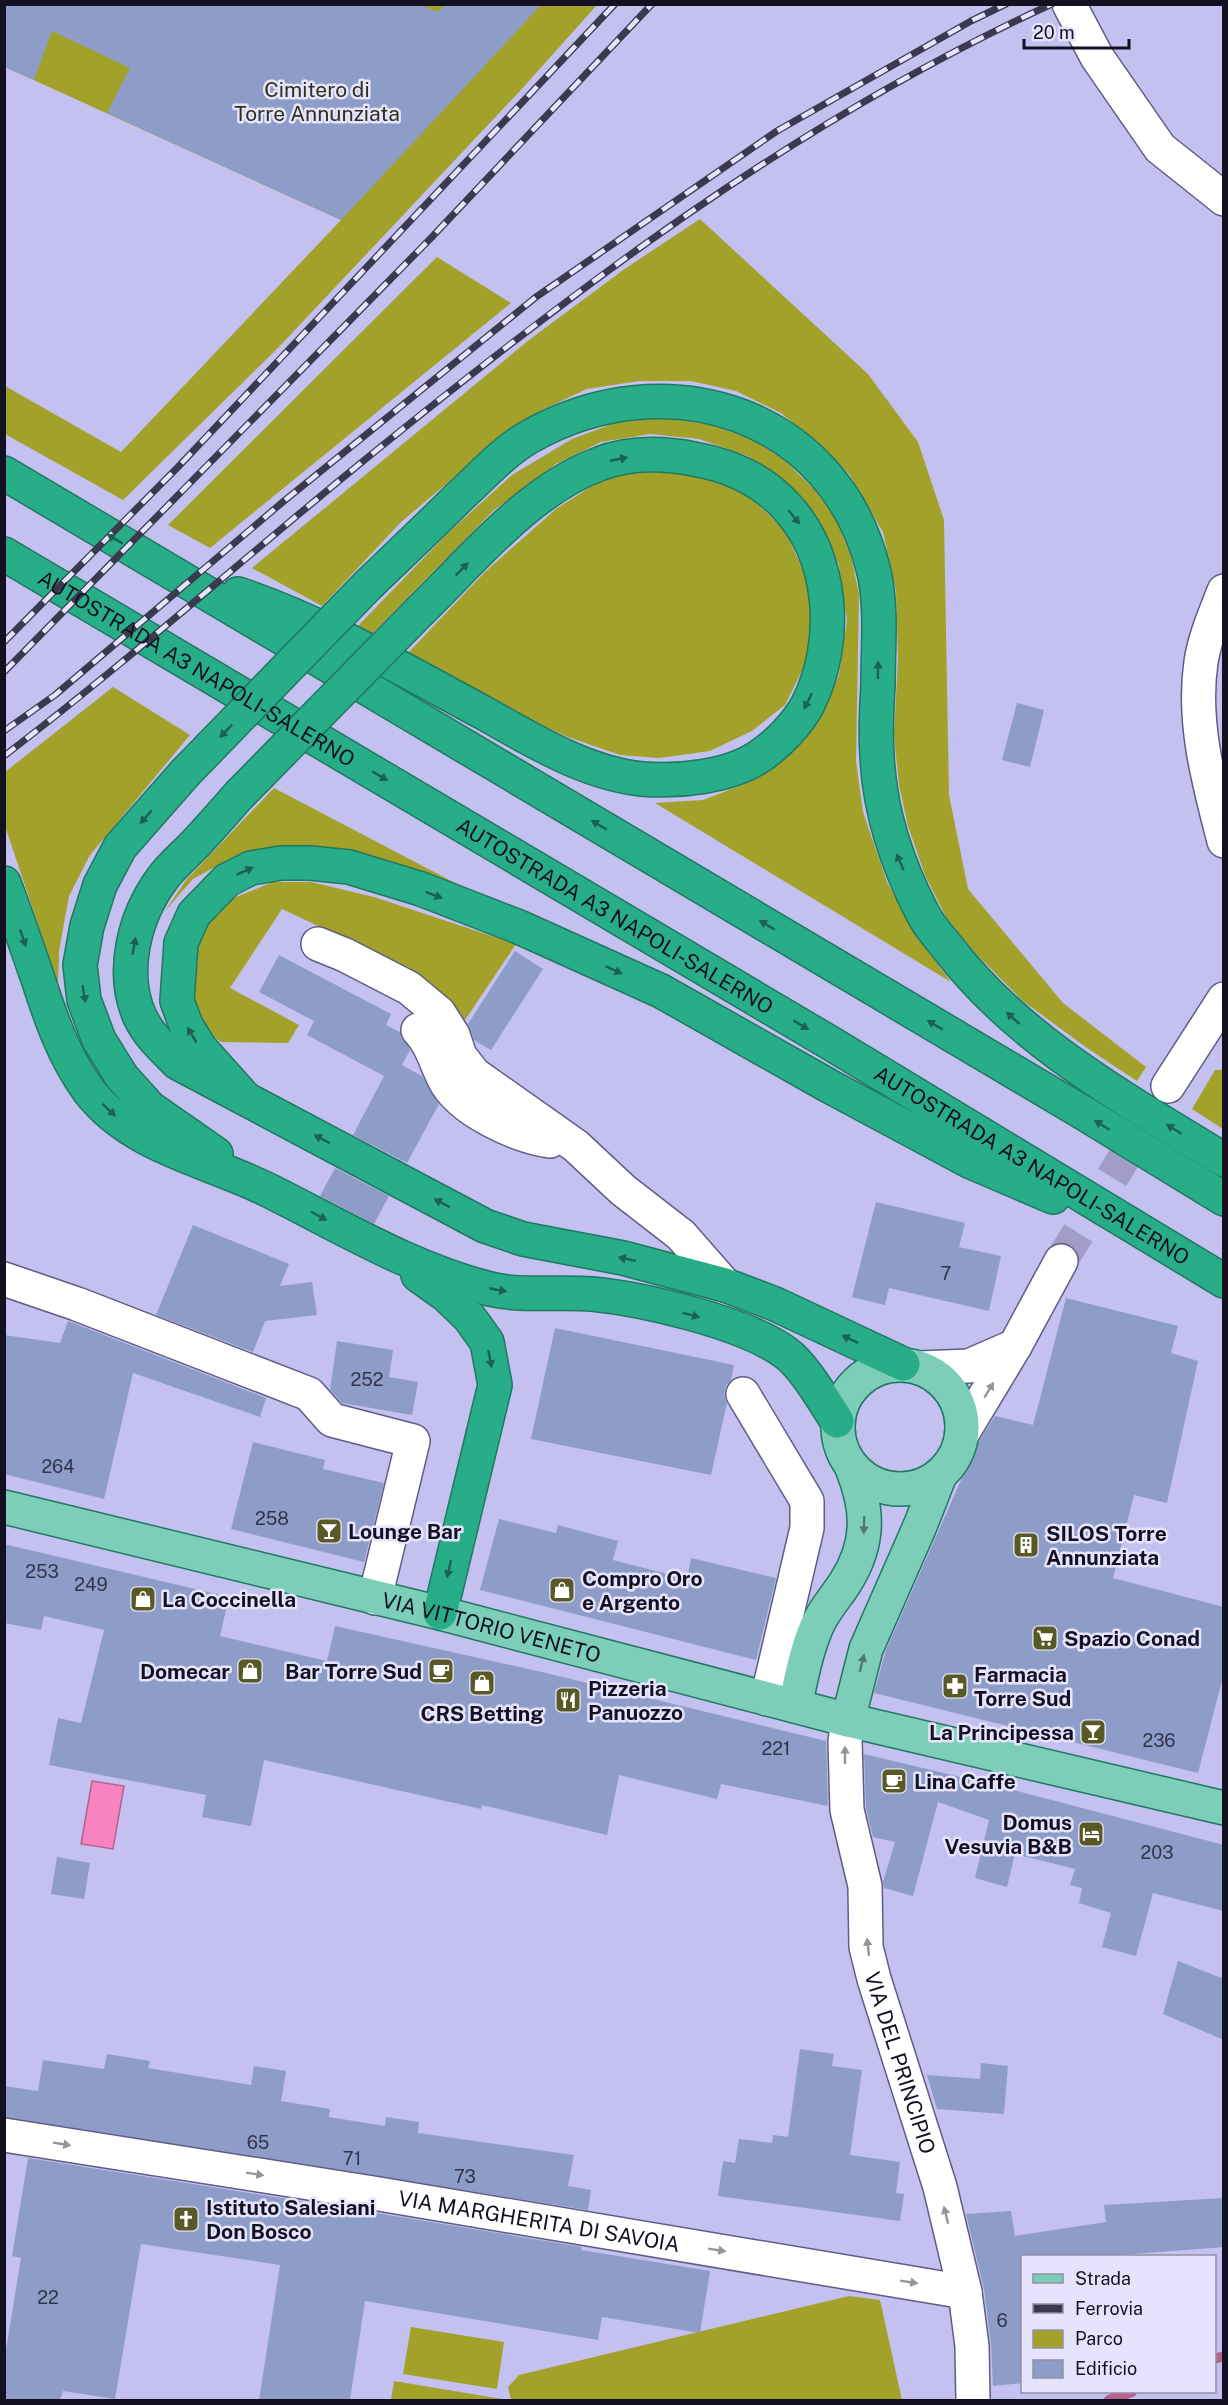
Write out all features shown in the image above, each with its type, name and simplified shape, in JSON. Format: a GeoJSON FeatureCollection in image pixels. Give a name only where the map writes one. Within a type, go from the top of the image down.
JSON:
{"type":"FeatureCollection","features":[{"type":"Feature","properties":{"kind":"highway"},"geometry":{"type":"LineString","coordinates":[[267,1189],[150,1108],[116,1068],[99,1040],[84,1000],[80,965],[87,926],[100,885],[120,847],[185,773],[369,584],[501,457],[528,438],[557,424],[608,406],[662,400],[709,405],[754,421],[797,446],[837,488],[862,533],[875,575],[879,629],[877,753],[882,801],[895,850],[924,916],[966,971],[1016,1022],[1097,1081],[1224,1160]]}},
{"type":"Feature","properties":{"kind":"highway"},"geometry":{"type":"LineString","coordinates":[[165,569],[263,602],[337,634],[556,752],[603,770],[639,778],[677,780],[718,774],[759,757],[791,727],[806,707],[817,683],[827,640],[828,604],[820,567],[803,527],[791,512],[758,482],[717,463],[678,456],[646,454],[601,463],[565,479],[512,520],[421,610],[239,795],[162,878],[142,917],[134,939],[130,966],[132,991],[140,1017],[156,1042],[178,1063],[485,1226],[523,1239],[623,1258],[725,1285],[775,1304],[911,1366]]}},
{"type":"Feature","properties":{"kind":"highway"},"geometry":{"type":"LineString","coordinates":[[4,473],[1052,1094],[1224,1199]]}},
{"type":"Feature","properties":{"kind":"highway","name":"AUTOSTRADA A3 NAPOLI-SALERNO"},"geometry":{"type":"LineString","coordinates":[[4,554],[832,1044],[1224,1281]]}},
{"type":"Feature","properties":{"kind":"highway"},"geometry":{"type":"LineString","coordinates":[[243,1096],[200,1048],[186,1025],[177,1001],[181,943],[194,914],[227,880],[251,868],[281,863],[349,867],[421,889],[519,927],[661,991],[829,1086],[969,1161],[1175,1251]]}},
{"type":"Feature","properties":{"kind":"highway"},"geometry":{"type":"LineString","coordinates":[[4,883],[52,1023],[70,1063],[91,1093],[115,1117],[183,1157],[267,1189],[378,1247],[452,1278],[493,1289],[525,1294],[590,1294],[644,1302],[724,1324],[762,1339],[788,1354],[818,1390],[837,1421]]}},
{"type":"Feature","properties":{"kind":"highway"},"geometry":{"type":"LineString","coordinates":[[378,1247],[446,1294],[469,1317],[487,1342],[495,1385],[440,1613]]}},
{"type":"Feature","properties":{"kind":"main road"},"geometry":{"type":"LineString","coordinates":[[781,1703],[806,1655],[818,1624],[847,1580],[863,1542],[866,1522],[859,1486],[852,1468],[843,1455],[838,1438],[837,1421],[842,1402],[852,1386],[867,1373],[885,1366],[911,1366],[935,1375],[948,1387],[957,1401],[962,1418],[962,1434],[951,1463],[940,1475],[926,1484],[895,1489],[872,1482],[852,1468]]}},
{"type":"Feature","properties":{"kind":"main road"},"geometry":{"type":"LineString","coordinates":[[848,1720],[866,1649],[940,1475]]}},
{"type":"Feature","properties":{"kind":"main road","name":"VIA VITTORIO VENETO"},"geometry":{"type":"LineString","coordinates":[[4,1507],[440,1613],[848,1720],[1224,1808]]}},
{"type":"Feature","properties":{"kind":"street"},"geometry":{"type":"LineString","coordinates":[[1069,4],[1096,57],[1161,148],[1224,199]]}},
{"type":"Feature","properties":{"kind":"street"},"geometry":{"type":"LineString","coordinates":[[1224,591],[1209,628],[1201,663],[1199,707],[1203,753],[1224,841]]}},
{"type":"Feature","properties":{"kind":"street"},"geometry":{"type":"LineString","coordinates":[[318,944],[345,955],[409,988],[439,1013],[453,1035],[460,1056],[474,1074],[576,1146],[623,1190],[681,1235],[725,1285]]}},
{"type":"Feature","properties":{"kind":"street"},"geometry":{"type":"LineString","coordinates":[[1168,1086],[1224,999]]}},
{"type":"Feature","properties":{"kind":"street"},"geometry":{"type":"LineString","coordinates":[[418,1030],[427,1040],[444,1079],[465,1104],[528,1136],[576,1146]]}},
{"type":"Feature","properties":{"kind":"street"},"geometry":{"type":"LineString","coordinates":[[962,1434],[1016,1346],[1061,1262]]}},
{"type":"Feature","properties":{"kind":"street"},"geometry":{"type":"LineString","coordinates":[[4,1279],[77,1304],[309,1394],[332,1420],[413,1441],[375,1598]]}},
{"type":"Feature","properties":{"kind":"street"},"geometry":{"type":"LineString","coordinates":[[911,1366],[969,1366],[1016,1346]]}},
{"type":"Feature","properties":{"kind":"street"},"geometry":{"type":"LineString","coordinates":[[743,1394],[807,1501],[807,1528],[781,1703]]}},
{"type":"Feature","properties":{"kind":"street","name":"VIA DEL PRINCIPIO"},"geometry":{"type":"LineString","coordinates":[[848,1720],[845,1741],[847,1810],[865,1886],[866,1947],[940,2187],[965,2292],[972,2346],[973,2400]]}},
{"type":"Feature","properties":{"kind":"street","name":"VIA MARGHERITA DI SAVOIA"},"geometry":{"type":"LineString","coordinates":[[4,2135],[361,2191],[965,2292]]}},
{"type":"Feature","properties":{"kind":"green space","name":"Cimitero di Torre Annunziata"},"geometry":{"type":"Polygon","coordinates":[[[5,5],[597,5],[519,92],[278,348],[123,500],[5,434],[5,386],[121,452],[341,220],[5,67],[5,5]]]}},
{"type":"Feature","properties":{"kind":"green space"},"geometry":{"type":"Polygon","coordinates":[[[700,219],[868,374],[918,442],[944,520],[949,795],[968,889],[1063,1003],[1146,1067],[1137,1081],[1023,1001],[976,954],[946,917],[925,875],[908,826],[899,785],[894,736],[898,658],[896,590],[883,532],[849,474],[817,442],[781,413],[736,391],[691,381],[639,381],[587,389],[544,409],[497,441],[401,522],[322,606],[252,568],[529,340],[626,268],[700,219]]]}},
{"type":"Feature","properties":{"kind":"green space"},"geometry":{"type":"Polygon","coordinates":[[[437,257],[511,303],[210,548],[168,525],[437,257]]]}},
{"type":"Feature","properties":{"kind":"green space"},"geometry":{"type":"Polygon","coordinates":[[[665,418],[712,425],[753,440],[783,459],[814,489],[835,517],[851,556],[859,594],[856,761],[863,812],[887,882],[915,934],[951,982],[655,803],[703,800],[742,785],[787,755],[819,721],[839,675],[847,620],[839,565],[818,519],[790,485],[748,456],[699,439],[650,434],[601,442],[556,464],[493,511],[370,636],[357,627],[448,533],[512,475],[572,439],[623,420],[665,418]]]}},
{"type":"Feature","properties":{"kind":"green space"},"geometry":{"type":"Polygon","coordinates":[[[627,473],[676,473],[720,481],[753,499],[786,532],[804,573],[813,618],[805,665],[785,705],[752,731],[710,751],[659,758],[620,755],[568,737],[482,698],[409,652],[485,572],[556,509],[597,483],[627,473]]]}},
{"type":"Feature","properties":{"kind":"green space"},"geometry":{"type":"Polygon","coordinates":[[[113,687],[190,735],[90,855],[69,896],[59,951],[58,984],[5,826],[5,772],[113,687]]]}},
{"type":"Feature","properties":{"kind":"green space"},"geometry":{"type":"Polygon","coordinates":[[[274,788],[480,896],[329,849],[281,846],[233,857],[193,879],[165,911],[186,880],[274,788]]]}},
{"type":"Feature","properties":{"kind":"green space"},"geometry":{"type":"Polygon","coordinates":[[[273,882],[311,882],[374,897],[516,944],[463,1023],[359,945],[282,909],[230,988],[299,1025],[288,1043],[221,1042],[202,1028],[188,1005],[195,943],[213,915],[236,897],[273,882]]]}},
{"type":"Feature","properties":{"kind":"green space"},"geometry":{"type":"Polygon","coordinates":[[[1215,1070],[1223,1070],[1223,1129],[1192,1109],[1215,1070]]]}},
{"type":"Feature","properties":{"kind":"green space"},"geometry":{"type":"Polygon","coordinates":[[[849,2296],[880,2300],[902,2400],[511,2400],[508,2387],[519,2375],[849,2296]]]}},
{"type":"Feature","properties":{"kind":"green space"},"geometry":{"type":"Polygon","coordinates":[[[411,2327],[504,2342],[497,2389],[403,2374],[411,2327]]]}},
{"type":"Feature","properties":{"kind":"green space"},"geometry":{"type":"Polygon","coordinates":[[[394,2381],[508,2400],[391,2400],[394,2381]]]}},
{"type":"Feature","properties":{"kind":"shaded area"},"geometry":{"type":"Polygon","coordinates":[[[92,1781],[124,1786],[113,1849],[81,1844],[92,1781]]]}},
{"type":"Feature","properties":{"kind":"building","name":"Cimitero di Torre Annunziata"},"geometry":{"type":"Polygon","coordinates":[[[4,4],[419,4],[437,12],[448,4],[542,4],[341,220],[107,113],[130,68],[52,31],[34,80],[4,67],[4,4]]]}},
{"type":"Feature","properties":{"kind":"building"},"geometry":{"type":"Polygon","coordinates":[[[1017,703],[1044,710],[1030,767],[1002,760],[1017,703]]]}},
{"type":"Feature","properties":{"kind":"building"},"geometry":{"type":"Polygon","coordinates":[[[515,951],[543,969],[491,1050],[474,1040],[468,1024],[515,951]]]}},
{"type":"Feature","properties":{"kind":"building"},"geometry":{"type":"Polygon","coordinates":[[[279,955],[391,1014],[386,1025],[400,1032],[410,1050],[402,1065],[422,1076],[439,1104],[407,1163],[353,1135],[384,1076],[307,1035],[314,1021],[259,992],[279,955]]]}},
{"type":"Feature","properties":{"kind":"building"},"geometry":{"type":"Polygon","coordinates":[[[335,1168],[389,1196],[374,1224],[320,1196],[335,1168]]]}},
{"type":"Feature","properties":{"kind":"building"},"geometry":{"type":"Polygon","coordinates":[[[876,1202],[965,1223],[959,1247],[1001,1256],[989,1311],[889,1288],[885,1305],[852,1297],[876,1202]]]}},
{"type":"Feature","properties":{"kind":"building"},"geometry":{"type":"Polygon","coordinates":[[[193,1225],[289,1264],[280,1286],[312,1282],[317,1315],[265,1321],[253,1352],[156,1315],[193,1225]]]}},
{"type":"Feature","properties":{"kind":"building","name":"SILOS Torre Annunziata"},"geometry":{"type":"Polygon","coordinates":[[[1066,1298],[1178,1326],[1171,1353],[1198,1361],[1167,1503],[1134,1495],[1113,1578],[1224,1607],[1224,1673],[1198,1773],[874,1693],[886,1650],[976,1446],[995,1416],[1033,1425],[1066,1298]]]}},
{"type":"Feature","properties":{"kind":"building"},"geometry":{"type":"Polygon","coordinates":[[[68,1321],[266,1398],[260,1417],[133,1373],[104,1499],[4,1474],[4,1335],[60,1343],[68,1321]]]}},
{"type":"Feature","properties":{"kind":"building"},"geometry":{"type":"Polygon","coordinates":[[[555,1328],[734,1365],[731,1380],[726,1385],[724,1394],[727,1403],[711,1475],[531,1439],[555,1328]]]}},
{"type":"Feature","properties":{"kind":"building"},"geometry":{"type":"Polygon","coordinates":[[[337,1341],[393,1350],[389,1377],[418,1382],[412,1415],[342,1403],[330,1390],[337,1341]]]}},
{"type":"Feature","properties":{"kind":"building"},"geometry":{"type":"Polygon","coordinates":[[[253,1442],[325,1460],[323,1469],[384,1483],[364,1562],[231,1529],[253,1442]]]}},
{"type":"Feature","properties":{"kind":"building"},"geometry":{"type":"Polygon","coordinates":[[[499,1519],[556,1533],[558,1525],[618,1541],[613,1560],[687,1579],[691,1558],[776,1578],[756,1660],[480,1590],[499,1519]]]}},
{"type":"Feature","properties":{"kind":"building"},"geometry":{"type":"Polygon","coordinates":[[[4,1544],[229,1597],[220,1636],[327,1661],[335,1626],[546,1673],[826,1741],[828,1806],[721,1784],[717,1799],[619,1775],[607,1835],[482,1805],[481,1809],[264,1760],[251,1826],[202,1817],[206,1795],[49,1765],[58,1718],[81,1723],[104,1630],[44,1616],[41,1630],[4,1623],[4,1544]]]}},
{"type":"Feature","properties":{"kind":"building"},"geometry":{"type":"Polygon","coordinates":[[[864,1754],[998,1786],[1224,1845],[1224,1911],[1153,1893],[1136,1956],[1102,1947],[1111,1913],[1079,1903],[1082,1888],[1070,1885],[1075,1869],[1015,1854],[1007,1887],[975,1878],[989,1820],[938,1802],[913,1896],[884,1888],[883,1882],[895,1842],[873,1837],[866,1808],[864,1754]]]}},
{"type":"Feature","properties":{"kind":"building"},"geometry":{"type":"Polygon","coordinates":[[[57,1857],[90,1863],[84,1899],[51,1894],[57,1857]]]}},
{"type":"Feature","properties":{"kind":"building"},"geometry":{"type":"Polygon","coordinates":[[[1178,1961],[1224,1979],[1224,2040],[1163,2014],[1178,1961]]]}},
{"type":"Feature","properties":{"kind":"building"},"geometry":{"type":"Polygon","coordinates":[[[800,2049],[834,2054],[832,2066],[862,2070],[850,2155],[900,2162],[896,2193],[904,2194],[900,2221],[718,2196],[723,2161],[735,2163],[739,2139],[772,2143],[773,2135],[788,2137],[800,2049]]]}},
{"type":"Feature","properties":{"kind":"building"},"geometry":{"type":"Polygon","coordinates":[[[107,2054],[150,2061],[148,2068],[251,2085],[254,2066],[286,2071],[281,2101],[330,2109],[329,2117],[385,2126],[386,2117],[419,2122],[418,2133],[574,2155],[568,2186],[591,2190],[588,2210],[4,2117],[4,2086],[38,2091],[43,2060],[104,2069],[107,2054]]]}},
{"type":"Feature","properties":{"kind":"building"},"geometry":{"type":"Polygon","coordinates":[[[981,2063],[1008,2066],[1004,2114],[937,2109],[927,2075],[980,2079],[981,2063]]]}},
{"type":"Feature","properties":{"kind":"building"},"geometry":{"type":"Polygon","coordinates":[[[28,2158],[582,2247],[581,2250],[710,2271],[700,2333],[602,2317],[598,2340],[365,2301],[350,2400],[259,2400],[280,2265],[141,2244],[115,2399],[63,2391],[60,2400],[4,2400],[4,2362],[21,2258],[12,2256],[28,2158]]]}},
{"type":"Feature","properties":{"kind":"building"},"geometry":{"type":"Polygon","coordinates":[[[1224,2198],[1224,2247],[1121,2255],[1021,2255],[1021,2383],[993,2386],[991,2344],[984,2289],[966,2214],[1011,2211],[1015,2236],[1106,2222],[1104,2205],[1224,2198]]]}},
{"type":"Feature","properties":{"kind":"waterway"},"geometry":{"type":"LineString","coordinates":[[1216,2358],[1224,2356]]}},
{"type":"Feature","properties":{"kind":"waterway"},"geometry":{"type":"LineString","coordinates":[[1109,2400],[1129,2393]]}},
{"type":"Feature","properties":{"kind":"tunnel"},"geometry":{"type":"LineString","coordinates":[[1061,1261],[1168,1086]]}},
{"type":"Feature","properties":{"kind":"railway"},"geometry":{"type":"LineString","coordinates":[[4,642],[178,467],[615,4]]}},
{"type":"Feature","properties":{"kind":"railway"},"geometry":{"type":"LineString","coordinates":[[4,672],[431,238],[652,4]]}},
{"type":"Feature","properties":{"kind":"railway"},"geometry":{"type":"LineString","coordinates":[[4,731],[55,695],[284,501],[536,297],[777,131],[971,21],[1006,4]]}},
{"type":"Feature","properties":{"kind":"railway"},"geometry":{"type":"LineString","coordinates":[[4,756],[433,405],[600,276],[686,215],[865,101],[957,50],[1052,4]]}},
{"type":"Feature","properties":{"kind":"place","name":"Lounge Bar"},"geometry":{"type":"Point","coordinates":[329,1531]}},
{"type":"Feature","properties":{"kind":"place","name":"SILOS Torre Annunziata"},"geometry":{"type":"Point","coordinates":[1026,1545]}},
{"type":"Feature","properties":{"kind":"place","name":"Compro Oro e Argento"},"geometry":{"type":"Point","coordinates":[562,1590]}},
{"type":"Feature","properties":{"kind":"place","name":"La Coccinella"},"geometry":{"type":"Point","coordinates":[143,1599]}},
{"type":"Feature","properties":{"kind":"place","name":"Spazio Conad"},"geometry":{"type":"Point","coordinates":[1045,1638]}},
{"type":"Feature","properties":{"kind":"place","name":"Domecar"},"geometry":{"type":"Point","coordinates":[250,1671]}},
{"type":"Feature","properties":{"kind":"place","name":"Bar Torre Sud"},"geometry":{"type":"Point","coordinates":[441,1671]}},
{"type":"Feature","properties":{"kind":"place","name":"CRS Betting"},"geometry":{"type":"Point","coordinates":[482,1683]}},
{"type":"Feature","properties":{"kind":"place","name":"Farmacia Torre Sud"},"geometry":{"type":"Point","coordinates":[955,1686]}},
{"type":"Feature","properties":{"kind":"place","name":"Pizzeria Panuozzo"},"geometry":{"type":"Point","coordinates":[568,1700]}},
{"type":"Feature","properties":{"kind":"place","name":"La Principessa"},"geometry":{"type":"Point","coordinates":[1093,1732]}},
{"type":"Feature","properties":{"kind":"place","name":"Lina Caffe"},"geometry":{"type":"Point","coordinates":[894,1781]}},
{"type":"Feature","properties":{"kind":"place","name":"Domus Vesuvia B&B"},"geometry":{"type":"Point","coordinates":[1091,1834]}},
{"type":"Feature","properties":{"kind":"place","name":"Istituto Salesiani Don Bosco"},"geometry":{"type":"Point","coordinates":[186,2219]}}]}
